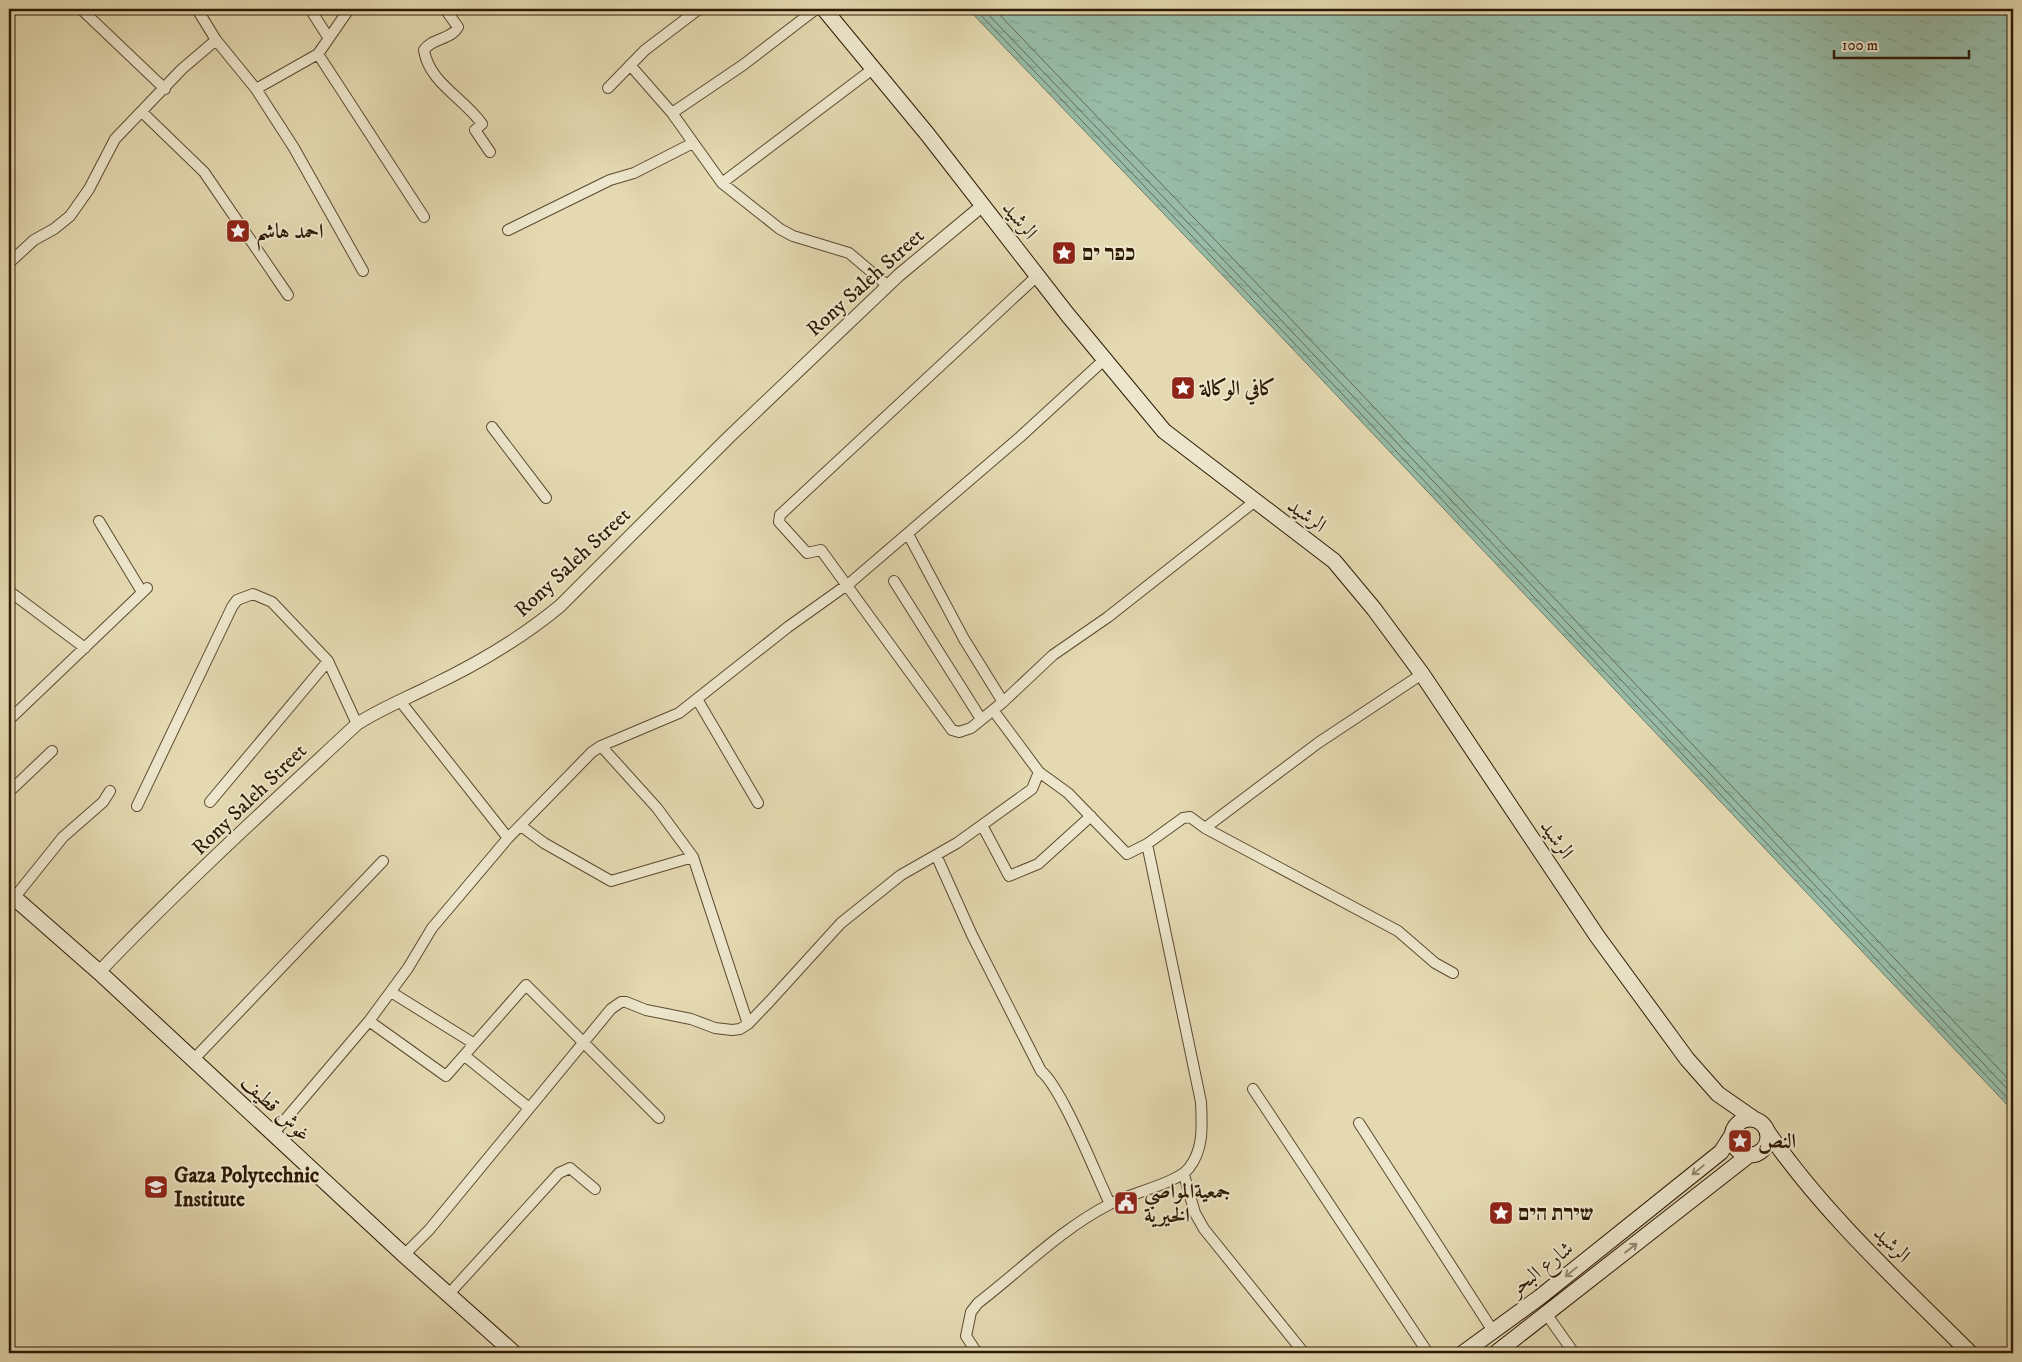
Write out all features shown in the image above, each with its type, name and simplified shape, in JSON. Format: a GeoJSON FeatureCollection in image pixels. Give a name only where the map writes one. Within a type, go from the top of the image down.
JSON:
{"type":"FeatureCollection","features":[{"type":"Feature","properties":{"kind":"main road","name":"الرشيد"},"geometry":{"type":"LineString","coordinates":[[824,9],[874,68],[1037,276],[1164,431],[1254,502],[1334,561],[1374,608],[1422,674],[1596,936],[1687,1059],[1718,1094],[1754,1119]]}},
{"type":"Feature","properties":{"kind":"main road","name":"غوش قطيف"},"geometry":{"type":"LineString","coordinates":[[12,896],[98,972],[448,1296],[514,1353]]}},
{"type":"Feature","properties":{"kind":"main road","name":"الرشيد"},"geometry":{"type":"LineString","coordinates":[[1718,1094],[1733,1132]]}},
{"type":"Feature","properties":{"kind":"main road"},"geometry":{"type":"LineString","coordinates":[[1753,1155],[1767,1142],[1767,1131],[1764,1125],[1754,1119],[1742,1121],[1733,1132],[1732,1142],[1738,1151],[1753,1155],[1788,1161]]}},
{"type":"Feature","properties":{"kind":"main road","name":"الرشيد"},"geometry":{"type":"LineString","coordinates":[[1767,1131],[1788,1161],[1840,1222],[1970,1353]]}},
{"type":"Feature","properties":{"kind":"main road","name":"شارع البحر"},"geometry":{"type":"LineString","coordinates":[[1463,1353],[1540,1297],[1721,1152],[1733,1132]]}},
{"type":"Feature","properties":{"kind":"main road","name":"شارع البحر"},"geometry":{"type":"LineString","coordinates":[[1496,1353],[1753,1155]]}},
{"type":"Feature","properties":{"kind":"street"},"geometry":{"type":"LineString","coordinates":[[81,9],[165,89]]}},
{"type":"Feature","properties":{"kind":"street"},"geometry":{"type":"LineString","coordinates":[[197,9],[216,40],[256,89],[294,148],[363,271]]}},
{"type":"Feature","properties":{"kind":"street"},"geometry":{"type":"LineString","coordinates":[[310,9],[328,37]]}},
{"type":"Feature","properties":{"kind":"street"},"geometry":{"type":"LineString","coordinates":[[445,9],[458,28],[454,34],[428,45],[424,50],[425,58],[437,79],[474,112],[482,124],[475,130],[490,152]]}},
{"type":"Feature","properties":{"kind":"street"},"geometry":{"type":"LineString","coordinates":[[608,88],[645,50],[699,9]]}},
{"type":"Feature","properties":{"kind":"street"},"geometry":{"type":"LineString","coordinates":[[672,112],[744,65],[816,9]]}},
{"type":"Feature","properties":{"kind":"street"},"geometry":{"type":"LineString","coordinates":[[256,89],[318,54],[347,12]]}},
{"type":"Feature","properties":{"kind":"street"},"geometry":{"type":"LineString","coordinates":[[9,263],[34,240],[54,229],[70,216],[89,189],[114,139],[165,89],[182,69],[216,40]]}},
{"type":"Feature","properties":{"kind":"street"},"geometry":{"type":"LineString","coordinates":[[318,54],[424,217]]}},
{"type":"Feature","properties":{"kind":"street"},"geometry":{"type":"LineString","coordinates":[[630,65],[672,112],[722,183],[780,230],[793,236],[849,253],[888,286]]}},
{"type":"Feature","properties":{"kind":"street"},"geometry":{"type":"LineString","coordinates":[[722,183],[874,68]]}},
{"type":"Feature","properties":{"kind":"street"},"geometry":{"type":"LineString","coordinates":[[142,112],[204,172],[288,295]]}},
{"type":"Feature","properties":{"kind":"street"},"geometry":{"type":"LineString","coordinates":[[508,230],[610,180],[634,173],[693,143]]}},
{"type":"Feature","properties":{"kind":"street","name":"Rony Saleh Street"},"geometry":{"type":"LineString","coordinates":[[98,972],[253,820],[357,724],[376,711],[400,701],[485,658],[536,626],[560,606],[728,438],[888,286],[982,206]]}},
{"type":"Feature","properties":{"kind":"street"},"geometry":{"type":"LineString","coordinates":[[1037,276],[780,515],[779,522],[800,548],[806,553],[821,550],[952,730],[959,732],[971,728],[1003,702],[1053,655],[1108,617],[1254,502]]}},
{"type":"Feature","properties":{"kind":"street"},"geometry":{"type":"LineString","coordinates":[[273,1134],[369,1021],[391,992],[432,928],[508,838],[601,746],[673,716],[697,699],[908,534],[1105,359]]}},
{"type":"Feature","properties":{"kind":"street"},"geometry":{"type":"LineString","coordinates":[[492,428],[546,498]]}},
{"type":"Feature","properties":{"kind":"street"},"geometry":{"type":"LineString","coordinates":[[9,720],[145,590],[99,521]]}},
{"type":"Feature","properties":{"kind":"street"},"geometry":{"type":"LineString","coordinates":[[908,534],[964,639],[1003,702]]}},
{"type":"Feature","properties":{"kind":"street"},"geometry":{"type":"LineString","coordinates":[[894,581],[981,720]]}},
{"type":"Feature","properties":{"kind":"street"},"geometry":{"type":"LineString","coordinates":[[9,591],[85,648]]}},
{"type":"Feature","properties":{"kind":"street"},"geometry":{"type":"LineString","coordinates":[[137,806],[232,607],[237,600],[253,594],[272,602],[328,661],[357,724]]}},
{"type":"Feature","properties":{"kind":"street"},"geometry":{"type":"LineString","coordinates":[[210,802],[328,661]]}},
{"type":"Feature","properties":{"kind":"street"},"geometry":{"type":"LineString","coordinates":[[1205,828],[1318,743],[1422,674]]}},
{"type":"Feature","properties":{"kind":"street"},"geometry":{"type":"LineString","coordinates":[[697,699],[758,803]]}},
{"type":"Feature","properties":{"kind":"street"},"geometry":{"type":"LineString","coordinates":[[400,701],[508,838]]}},
{"type":"Feature","properties":{"kind":"street"},"geometry":{"type":"LineString","coordinates":[[993,710],[1039,772],[1068,793],[1127,854],[1146,844],[1183,818],[1190,817],[1205,828],[1398,931],[1420,948],[1435,963],[1453,973]]}},
{"type":"Feature","properties":{"kind":"street"},"geometry":{"type":"LineString","coordinates":[[601,746],[657,808],[693,857],[748,1024]]}},
{"type":"Feature","properties":{"kind":"street"},"geometry":{"type":"LineString","coordinates":[[9,792],[52,750]]}},
{"type":"Feature","properties":{"kind":"street"},"geometry":{"type":"LineString","coordinates":[[404,1255],[429,1230],[583,1041],[611,1009],[620,1002],[691,1019],[725,1030],[740,1028],[748,1024],[840,923],[901,874],[982,826],[1032,789],[1039,772]]}},
{"type":"Feature","properties":{"kind":"street"},"geometry":{"type":"LineString","coordinates":[[12,896],[63,837],[103,802],[110,791]]}},
{"type":"Feature","properties":{"kind":"street"},"geometry":{"type":"LineString","coordinates":[[982,826],[1009,876],[1038,864],[1091,816]]}},
{"type":"Feature","properties":{"kind":"street"},"geometry":{"type":"LineString","coordinates":[[520,826],[544,843],[611,881],[693,857]]}},
{"type":"Feature","properties":{"kind":"street"},"geometry":{"type":"LineString","coordinates":[[977,1353],[966,1336],[971,1312],[978,1303],[1079,1223],[1110,1204],[1184,1175],[1196,1156],[1202,1140],[1201,1102],[1146,844]]}},
{"type":"Feature","properties":{"kind":"street"},"geometry":{"type":"LineString","coordinates":[[936,855],[972,935],[1041,1071],[1058,1095],[1110,1204]]}},
{"type":"Feature","properties":{"kind":"street"},"geometry":{"type":"LineString","coordinates":[[193,1060],[383,861]]}},
{"type":"Feature","properties":{"kind":"street"},"geometry":{"type":"LineString","coordinates":[[369,1021],[446,1076],[473,1043],[526,985],[659,1118]]}},
{"type":"Feature","properties":{"kind":"street"},"geometry":{"type":"LineString","coordinates":[[391,992],[473,1043]]}},
{"type":"Feature","properties":{"kind":"street"},"geometry":{"type":"LineString","coordinates":[[464,1056],[529,1108]]}},
{"type":"Feature","properties":{"kind":"street"},"geometry":{"type":"LineString","coordinates":[[1253,1089],[1428,1353]]}},
{"type":"Feature","properties":{"kind":"street"},"geometry":{"type":"LineString","coordinates":[[1358,1123],[1493,1331]]}},
{"type":"Feature","properties":{"kind":"street"},"geometry":{"type":"LineString","coordinates":[[448,1296],[559,1173],[570,1168],[595,1189]]}},
{"type":"Feature","properties":{"kind":"street"},"geometry":{"type":"LineString","coordinates":[[1184,1175],[1194,1213],[1204,1229],[1304,1353]]}},
{"type":"Feature","properties":{"kind":"street"},"geometry":{"type":"LineString","coordinates":[[1547,1315],[1574,1353]]}},
{"type":"Feature","properties":{"kind":"water"},"geometry":{"type":"Polygon","coordinates":[[[968,9],[2013,9],[2013,1111],[1272,327],[968,9]]]}},
{"type":"Feature","properties":{"kind":"place","name":"احمد هاشم"},"geometry":{"type":"Point","coordinates":[238,231]}},
{"type":"Feature","properties":{"kind":"place","name":"כפר ים"},"geometry":{"type":"Point","coordinates":[1064,253]}},
{"type":"Feature","properties":{"kind":"place","name":"كافي الوكالة"},"geometry":{"type":"Point","coordinates":[1183,388]}},
{"type":"Feature","properties":{"kind":"place","name":"النص"},"geometry":{"type":"Point","coordinates":[1740,1141]}},
{"type":"Feature","properties":{"kind":"place","name":"Gaza Polytechnic Institute"},"geometry":{"type":"Point","coordinates":[156,1187]}},
{"type":"Feature","properties":{"kind":"place","name":"جمعيةالمواصي الخيرية"},"geometry":{"type":"Point","coordinates":[1126,1203]}},
{"type":"Feature","properties":{"kind":"place","name":"שירת הים"},"geometry":{"type":"Point","coordinates":[1501,1213]}}]}
